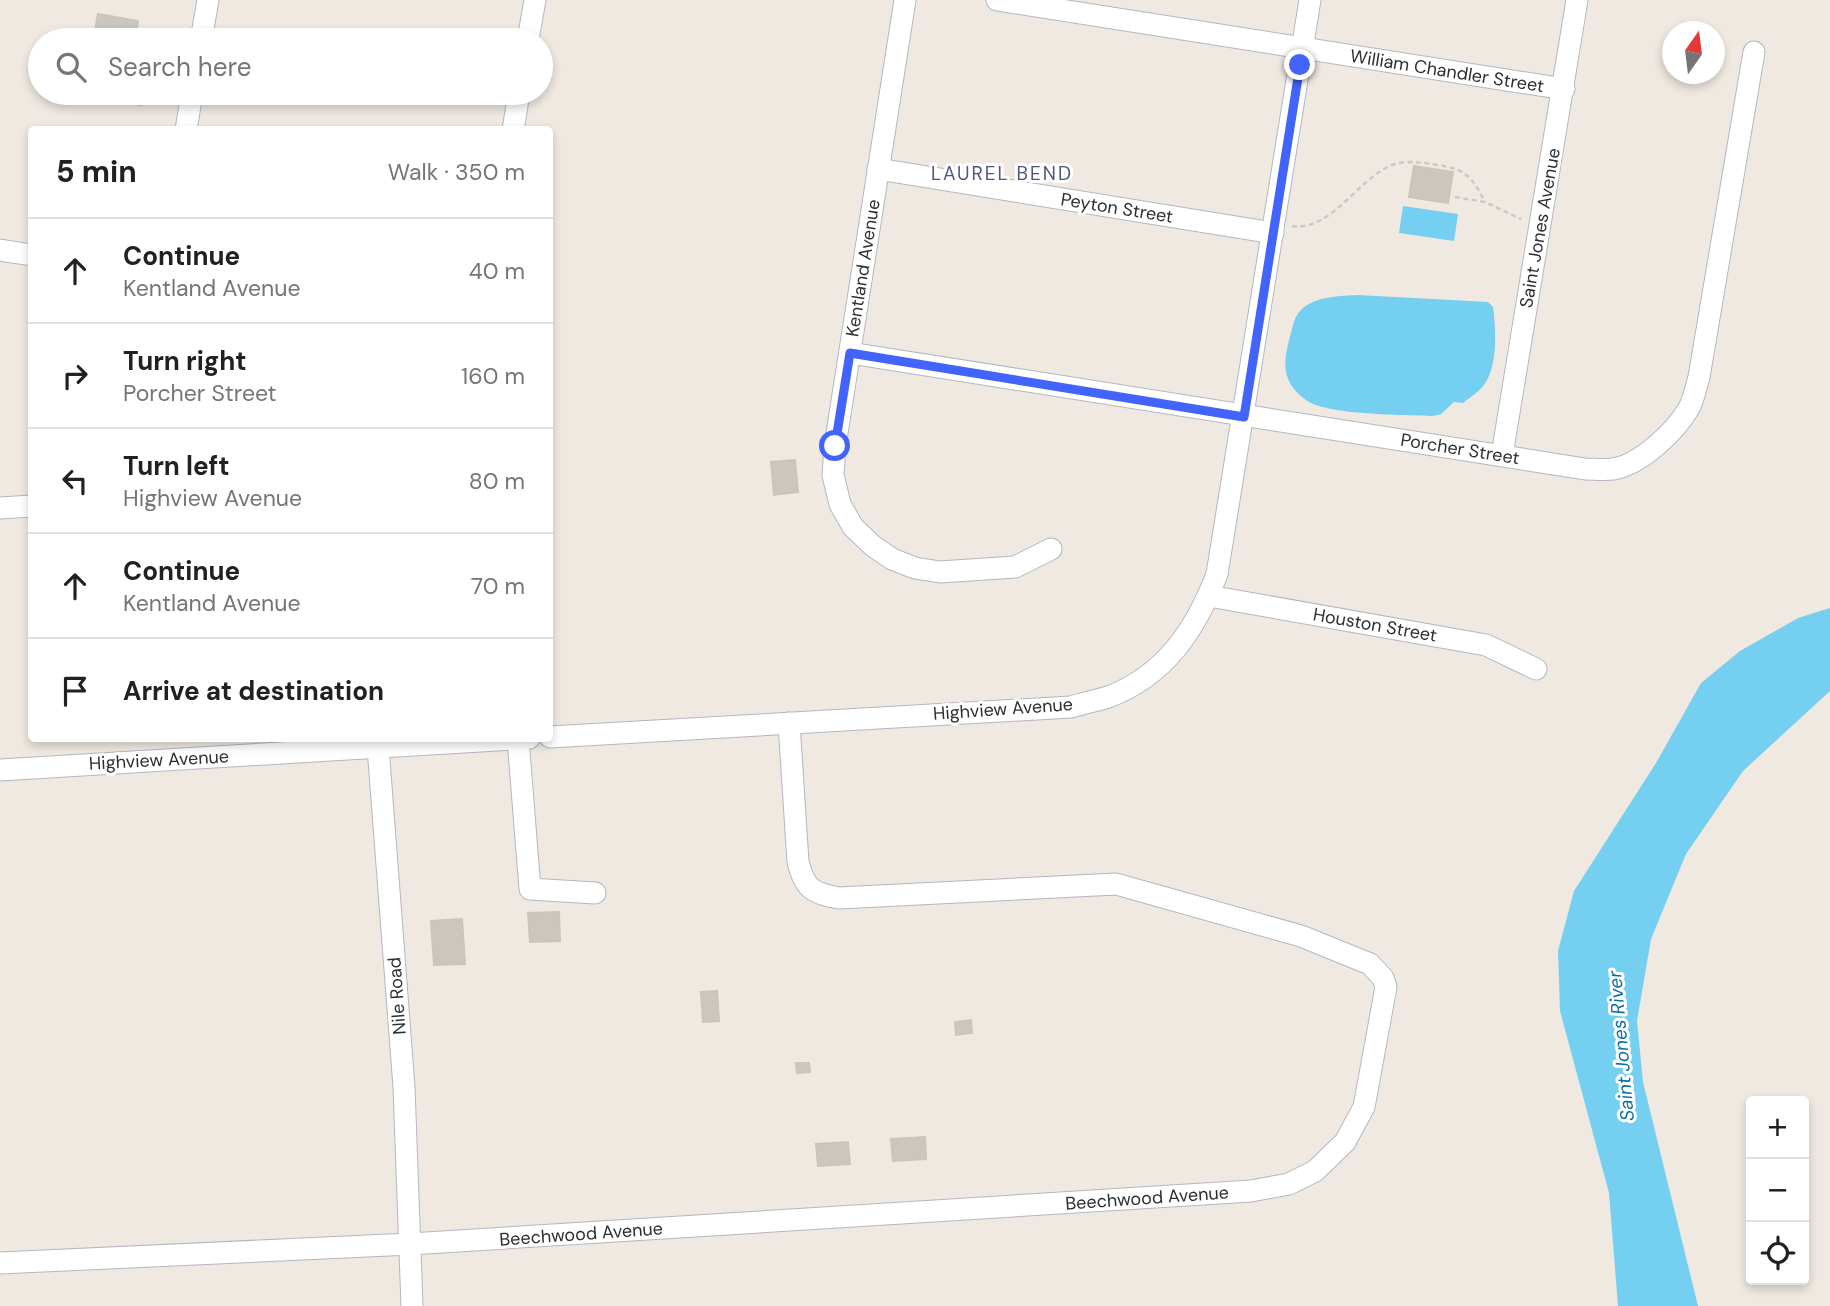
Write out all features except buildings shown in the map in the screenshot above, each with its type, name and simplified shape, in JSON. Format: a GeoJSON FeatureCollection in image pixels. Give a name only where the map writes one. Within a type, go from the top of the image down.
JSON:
{"type":"FeatureCollection","features":[{"type":"Feature","properties":{"kind":"street"},"geometry":{"type":"LineString","coordinates":[[203,28],[208,0]]}},
{"type":"Feature","properties":{"kind":"street"},"geometry":{"type":"LineString","coordinates":[[530,28],[535,0]]}},
{"type":"Feature","properties":{"kind":"street","name":"Kentland Avenue"},"geometry":{"type":"LineString","coordinates":[[905,0],[835,446],[833,475],[840,505],[853,527],[873,546],[892,559],[915,568],[940,572],[1015,567],[1051,548]]}},
{"type":"Feature","properties":{"kind":"street","name":"William Chandler Street"},"geometry":{"type":"LineString","coordinates":[[998,0],[1564,89]]}},
{"type":"Feature","properties":{"kind":"street"},"geometry":{"type":"LineString","coordinates":[[1281,229],[1310,0]]}},
{"type":"Feature","properties":{"kind":"street","name":"Saint Jones Avenue"},"geometry":{"type":"LineString","coordinates":[[1502,455],[1577,0]]}},
{"type":"Feature","properties":{"kind":"street","name":"Porcher Street"},"geometry":{"type":"LineString","coordinates":[[850,353],[1585,469],[1615,469],[1654,447],[1690,407],[1699,377],[1754,52]]}},
{"type":"Feature","properties":{"kind":"street"},"geometry":{"type":"LineString","coordinates":[[187,126],[190,105]]}},
{"type":"Feature","properties":{"kind":"street"},"geometry":{"type":"LineString","coordinates":[[514,126],[517,105]]}},
{"type":"Feature","properties":{"kind":"street","name":"Peyton Street"},"geometry":{"type":"LineString","coordinates":[[878,169],[1281,229]]}},
{"type":"Feature","properties":{"kind":"street","name":"Highview Avenue"},"geometry":{"type":"LineString","coordinates":[[553,737],[1071,707],[1108,697],[1136,683],[1181,646],[1209,596],[1217,575],[1244,417],[1281,229]]}},
{"type":"Feature","properties":{"kind":"street"},"geometry":{"type":"LineString","coordinates":[[0,250],[28,254]]}},
{"type":"Feature","properties":{"kind":"street"},"geometry":{"type":"LineString","coordinates":[[0,508],[28,506]]}},
{"type":"Feature","properties":{"kind":"street","name":"Houston Street"},"geometry":{"type":"LineString","coordinates":[[1209,596],[1486,645],[1536,669]]}},
{"type":"Feature","properties":{"kind":"street","name":"Beechwood Avenue"},"geometry":{"type":"LineString","coordinates":[[0,1263],[411,1244],[1251,1191],[1289,1184],[1315,1171],[1345,1142],[1364,1107],[1386,987],[1383,978],[1370,964],[1301,936],[1116,884],[839,898],[817,894],[803,880],[799,862],[789,723]]}},
{"type":"Feature","properties":{"kind":"street","name":"Highview Avenue"},"geometry":{"type":"LineString","coordinates":[[0,769],[466,742]]}},
{"type":"Feature","properties":{"kind":"street"},"geometry":{"type":"LineString","coordinates":[[518,742],[530,889],[595,893]]}},
{"type":"Feature","properties":{"kind":"street","name":"Nile Road"},"geometry":{"type":"LineString","coordinates":[[378,747],[404,1087],[412,1306]]}},
{"type":"Feature","properties":{"kind":"path"},"geometry":{"type":"LineString","coordinates":[[1281,229],[1308,226],[1322,219],[1388,167],[1407,161],[1456,168],[1465,172],[1485,202]]}},
{"type":"Feature","properties":{"kind":"path"},"geometry":{"type":"LineString","coordinates":[[1455,198],[1485,202],[1524,221]]}},
{"type":"Feature","properties":{"kind":"water"},"geometry":{"type":"Polygon","coordinates":[[[1403,206],[1458,214],[1454,241],[1399,233],[1403,206]]]}},
{"type":"Feature","properties":{"kind":"water"},"geometry":{"type":"Polygon","coordinates":[[[1358,295],[1488,302],[1493,307],[1495,347],[1492,368],[1484,385],[1463,403],[1454,402],[1441,414],[1433,416],[1330,409],[1306,400],[1292,385],[1286,370],[1286,353],[1296,317],[1314,301],[1358,295]]]}},
{"type":"Feature","properties":{"kind":"water","name":"Saint Jones River"},"geometry":{"type":"Polygon","coordinates":[[[1830,608],[1830,691],[1743,771],[1686,854],[1651,939],[1637,1021],[1643,1082],[1698,1306],[1618,1306],[1609,1193],[1560,1011],[1558,951],[1574,891],[1656,763],[1701,683],[1740,651],[1798,618],[1830,608]]]}},
{"type":"Feature","properties":{"kind":"district","name":"LAUREL BEND"},"geometry":{"type":"Point","coordinates":[1002,173]}},
{"type":"Feature","properties":{"kind":"route"},"geometry":{"type":"LineString","coordinates":[[835,446],[850,353],[1244,417],[1300,65]]}}]}
